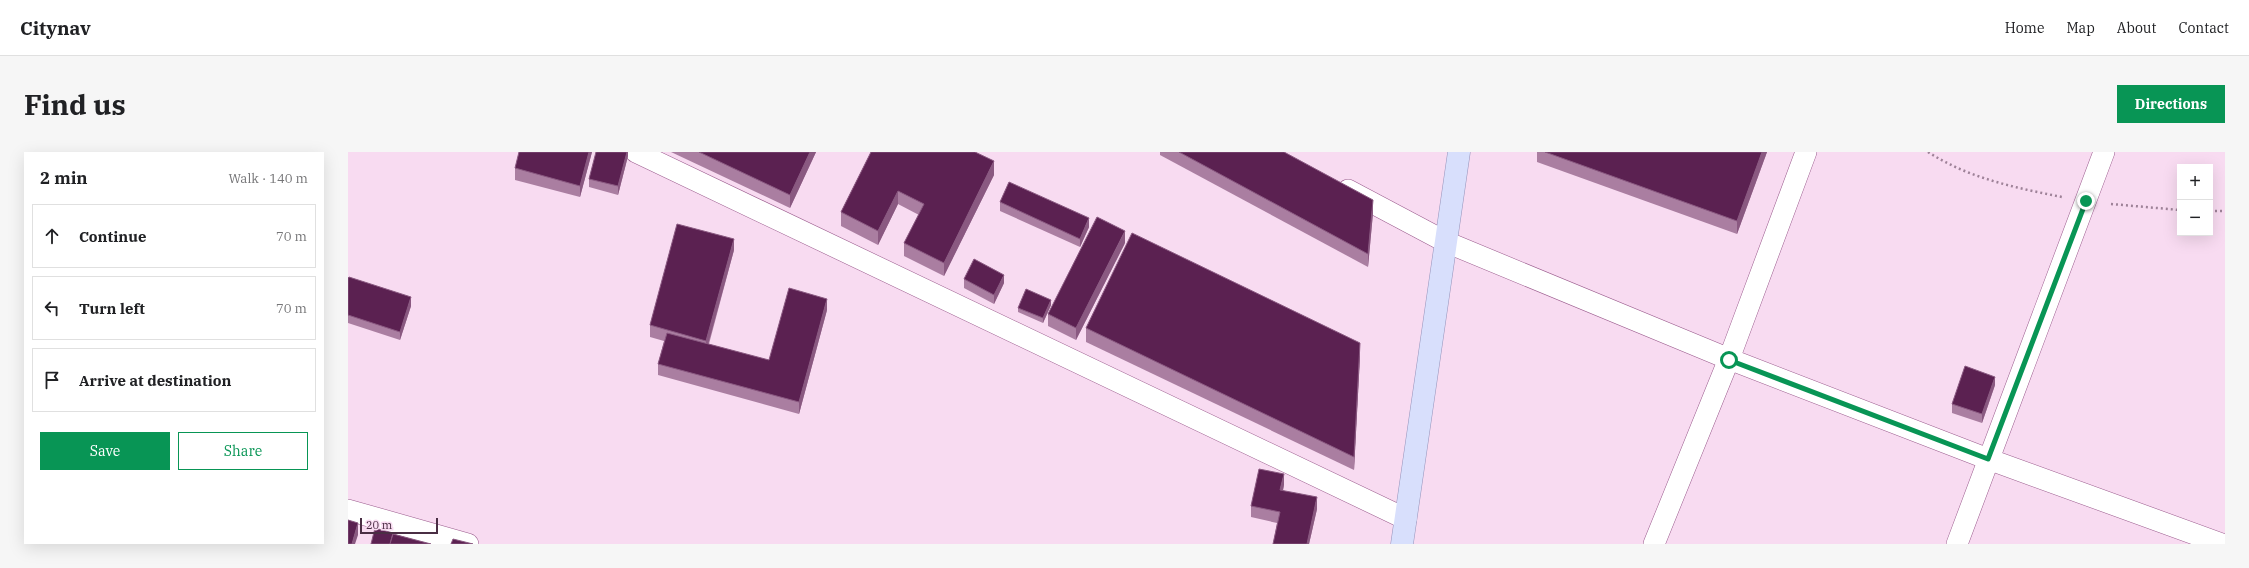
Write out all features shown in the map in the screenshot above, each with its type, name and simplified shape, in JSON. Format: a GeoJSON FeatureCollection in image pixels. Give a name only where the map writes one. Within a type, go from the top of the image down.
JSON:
{"type":"FeatureCollection","features":[{"type":"Feature","properties":{"kind":"main road"},"geometry":{"type":"LineString","coordinates":[[1402,544],[1459,152]]}},
{"type":"Feature","properties":{"kind":"street"},"geometry":{"type":"LineString","coordinates":[[636,152],[1406,519]]}},
{"type":"Feature","properties":{"kind":"street"},"geometry":{"type":"LineString","coordinates":[[1654,544],[1729,360],[1806,152]]}},
{"type":"Feature","properties":{"kind":"street"},"geometry":{"type":"LineString","coordinates":[[1957,544],[2104,152]]}},
{"type":"Feature","properties":{"kind":"street"},"geometry":{"type":"LineString","coordinates":[[1333,182],[1446,242],[1729,360],[1988,459],[2222,544]]}},
{"type":"Feature","properties":{"kind":"street"},"geometry":{"type":"LineString","coordinates":[[348,510],[468,544]]}},
{"type":"Feature","properties":{"kind":"path"},"geometry":{"type":"LineString","coordinates":[[1928,152],[1950,166],[2016,188],[2086,201],[2177,210]]}},
{"type":"Feature","properties":{"kind":"path"},"geometry":{"type":"LineString","coordinates":[[2213,211],[2225,211]]}},
{"type":"Feature","properties":{"kind":"building"},"geometry":{"type":"Polygon","coordinates":[[[519,152],[589,152],[580,186],[515,168],[519,152]]]}},
{"type":"Feature","properties":{"kind":"building"},"geometry":{"type":"Polygon","coordinates":[[[596,152],[627,152],[618,186],[589,179],[596,152]]]}},
{"type":"Feature","properties":{"kind":"building"},"geometry":{"type":"Polygon","coordinates":[[[699,152],[810,152],[790,195],[699,152]]]}},
{"type":"Feature","properties":{"kind":"building"},"geometry":{"type":"Polygon","coordinates":[[[871,152],[975,152],[994,161],[944,263],[904,243],[924,204],[898,191],[878,231],[841,212],[871,152]]]}},
{"type":"Feature","properties":{"kind":"building"},"geometry":{"type":"Polygon","coordinates":[[[1179,152],[1284,152],[1373,200],[1368,254],[1179,152]]]}},
{"type":"Feature","properties":{"kind":"building"},"geometry":{"type":"Polygon","coordinates":[[[1545,152],[1762,152],[1737,221],[1545,152]]]}},
{"type":"Feature","properties":{"kind":"building"},"geometry":{"type":"Polygon","coordinates":[[[1009,182],[1089,218],[1080,239],[1000,202],[1009,182]]]}},
{"type":"Feature","properties":{"kind":"building"},"geometry":{"type":"Polygon","coordinates":[[[1097,217],[1125,231],[1076,328],[1048,314],[1097,217]]]}},
{"type":"Feature","properties":{"kind":"building"},"geometry":{"type":"Polygon","coordinates":[[[677,224],[734,239],[706,341],[650,325],[677,224]]]}},
{"type":"Feature","properties":{"kind":"building"},"geometry":{"type":"Polygon","coordinates":[[[1132,233],[1360,343],[1354,457],[1086,328],[1132,233]]]}},
{"type":"Feature","properties":{"kind":"building"},"geometry":{"type":"Polygon","coordinates":[[[974,259],[1004,275],[994,295],[964,279],[974,259]]]}},
{"type":"Feature","properties":{"kind":"building"},"geometry":{"type":"Polygon","coordinates":[[[349,277],[411,297],[400,332],[348,315],[349,277]]]}},
{"type":"Feature","properties":{"kind":"building"},"geometry":{"type":"Polygon","coordinates":[[[789,288],[827,299],[799,402],[658,364],[667,333],[769,360],[789,288]]]}},
{"type":"Feature","properties":{"kind":"building"},"geometry":{"type":"Polygon","coordinates":[[[1026,289],[1051,300],[1043,318],[1018,308],[1026,289]]]}},
{"type":"Feature","properties":{"kind":"building"},"geometry":{"type":"Polygon","coordinates":[[[1965,366],[1995,377],[1982,414],[1952,404],[1965,366]]]}},
{"type":"Feature","properties":{"kind":"building"},"geometry":{"type":"Polygon","coordinates":[[[1259,469],[1284,474],[1280,490],[1317,497],[1307,544],[1273,544],[1280,512],[1251,506],[1259,469]]]}},
{"type":"Feature","properties":{"kind":"building"},"geometry":{"type":"Polygon","coordinates":[[[348,520],[358,523],[352,544],[348,544],[348,520]]]}},
{"type":"Feature","properties":{"kind":"building"},"geometry":{"type":"Polygon","coordinates":[[[375,528],[393,533],[390,544],[371,544],[375,528]]]}},
{"type":"Feature","properties":{"kind":"building"},"geometry":{"type":"Polygon","coordinates":[[[393,534],[431,544],[390,544],[393,534]]]}},
{"type":"Feature","properties":{"kind":"building"},"geometry":{"type":"Polygon","coordinates":[[[453,539],[473,544],[451,544],[453,539]]]}},
{"type":"Feature","properties":{"kind":"route"},"geometry":{"type":"LineString","coordinates":[[1729,360],[1988,459],[2086,201]]}}]}
